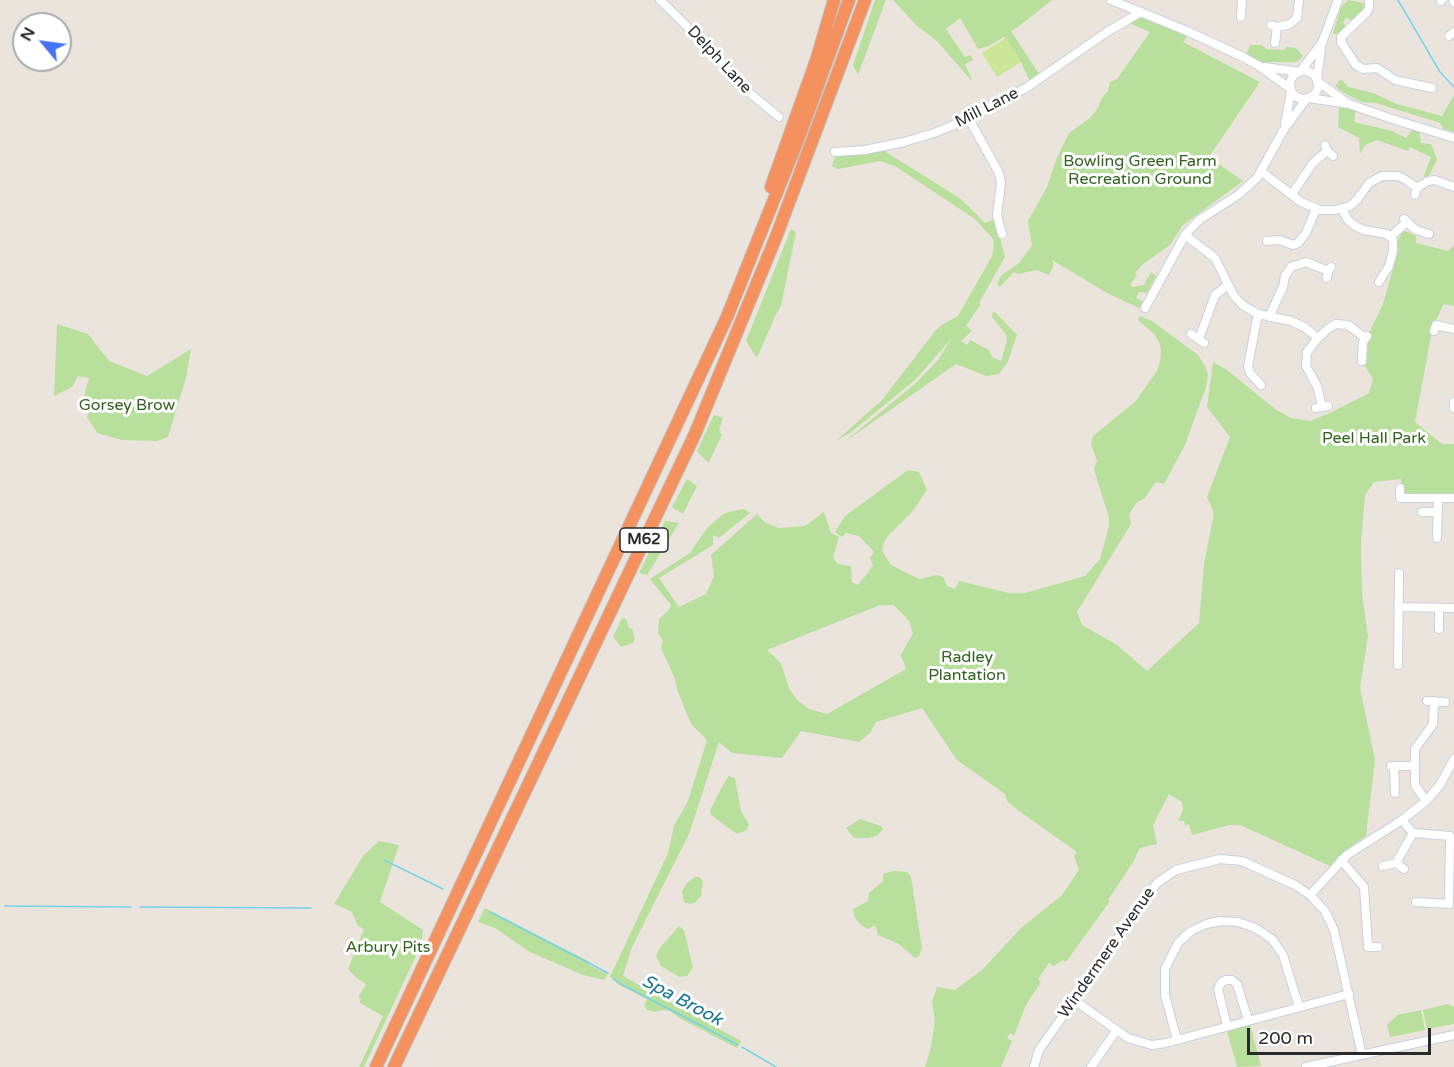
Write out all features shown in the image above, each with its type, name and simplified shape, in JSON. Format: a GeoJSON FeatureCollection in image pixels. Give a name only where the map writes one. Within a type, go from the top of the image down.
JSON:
{"type":"FeatureCollection","features":[{"type":"Feature","properties":{"kind":"highway"},"geometry":{"type":"LineString","coordinates":[[679,423],[786,146],[817,58],[834,0]]}},
{"type":"Feature","properties":{"kind":"highway","name":"M62"},"geometry":{"type":"LineString","coordinates":[[376,1067],[679,423],[726,317],[762,231],[849,0]]}},
{"type":"Feature","properties":{"kind":"highway","name":"M62"},"geometry":{"type":"LineString","coordinates":[[394,1067],[695,434],[776,237],[865,0]]}},
{"type":"Feature","properties":{"kind":"street","name":"Delph Lane"},"geometry":{"type":"LineString","coordinates":[[660,0],[713,52],[746,90],[779,117]]}},
{"type":"Feature","properties":{"kind":"street"},"geometry":{"type":"LineString","coordinates":[[1241,17],[1242,0]]}},
{"type":"Feature","properties":{"kind":"street"},"geometry":{"type":"LineString","coordinates":[[1275,43],[1274,26],[1290,24],[1297,18],[1299,0]]}},
{"type":"Feature","properties":{"kind":"street"},"geometry":{"type":"LineString","coordinates":[[1144,303],[1185,235],[1207,214],[1245,189],[1262,172],[1283,131],[1308,98],[1315,93],[1322,43],[1338,0]]}},
{"type":"Feature","properties":{"kind":"street"},"geometry":{"type":"LineString","coordinates":[[1369,0],[1370,8],[1367,12],[1348,24],[1341,36],[1341,40],[1356,65],[1363,69],[1377,68],[1392,79],[1403,77],[1432,88]]}},
{"type":"Feature","properties":{"kind":"street"},"geometry":{"type":"LineString","coordinates":[[1114,1],[1204,39],[1259,66],[1296,96],[1349,104],[1454,138]]}},
{"type":"Feature","properties":{"kind":"street"},"geometry":{"type":"LineString","coordinates":[[1114,1],[1121,23]]}},
{"type":"Feature","properties":{"kind":"street","name":"Mill Lane"},"geometry":{"type":"LineString","coordinates":[[835,152],[865,150],[904,142],[969,119],[1026,88],[1121,23],[1141,12]]}},
{"type":"Feature","properties":{"kind":"street"},"geometry":{"type":"LineString","coordinates":[[1283,131],[1293,77],[1300,72],[1322,43]]}},
{"type":"Feature","properties":{"kind":"street"},"geometry":{"type":"LineString","coordinates":[[1259,66],[1280,71],[1312,74],[1349,104]]}},
{"type":"Feature","properties":{"kind":"street"},"geometry":{"type":"LineString","coordinates":[[969,119],[999,173],[997,215],[1002,234]]}},
{"type":"Feature","properties":{"kind":"street"},"geometry":{"type":"LineString","coordinates":[[1292,194],[1313,163],[1328,151]]}},
{"type":"Feature","properties":{"kind":"street"},"geometry":{"type":"LineString","coordinates":[[1262,172],[1306,205],[1326,211],[1342,209],[1354,203],[1369,183],[1382,176],[1402,178],[1416,191],[1432,180],[1454,188]]}},
{"type":"Feature","properties":{"kind":"street"},"geometry":{"type":"LineString","coordinates":[[1266,241],[1279,240],[1298,243],[1306,232],[1316,209]]}},
{"type":"Feature","properties":{"kind":"street"},"geometry":{"type":"LineString","coordinates":[[1342,209],[1355,225],[1390,237],[1393,244],[1392,256],[1387,271],[1379,283]]}},
{"type":"Feature","properties":{"kind":"street"},"geometry":{"type":"LineString","coordinates":[[1390,237],[1405,221],[1419,232],[1429,234]]}},
{"type":"Feature","properties":{"kind":"street"},"geometry":{"type":"LineString","coordinates":[[1185,235],[1215,258],[1238,302],[1248,310],[1291,321],[1304,327],[1318,338]]}},
{"type":"Feature","properties":{"kind":"street"},"geometry":{"type":"LineString","coordinates":[[1269,317],[1283,287],[1285,276],[1291,267],[1306,262],[1329,272]]}},
{"type":"Feature","properties":{"kind":"street"},"geometry":{"type":"LineString","coordinates":[[1191,334],[1202,341],[1212,302],[1218,292],[1228,285]]}},
{"type":"Feature","properties":{"kind":"street"},"geometry":{"type":"LineString","coordinates":[[1258,314],[1248,366],[1250,373],[1261,385]]}},
{"type":"Feature","properties":{"kind":"street"},"geometry":{"type":"LineString","coordinates":[[1322,407],[1317,386],[1305,361],[1307,352],[1318,338],[1329,328],[1340,323],[1352,327],[1366,336],[1362,361]]}},
{"type":"Feature","properties":{"kind":"street"},"geometry":{"type":"LineString","coordinates":[[1440,325],[1454,329]]}},
{"type":"Feature","properties":{"kind":"street"},"geometry":{"type":"LineString","coordinates":[[1454,402],[1454,408]]}},
{"type":"Feature","properties":{"kind":"street"},"geometry":{"type":"LineString","coordinates":[[1400,488],[1400,498],[1454,498]]}},
{"type":"Feature","properties":{"kind":"street"},"geometry":{"type":"LineString","coordinates":[[1437,538],[1438,498]]}},
{"type":"Feature","properties":{"kind":"street"},"geometry":{"type":"LineString","coordinates":[[1422,512],[1438,512]]}},
{"type":"Feature","properties":{"kind":"street"},"geometry":{"type":"LineString","coordinates":[[1398,665],[1399,573]]}},
{"type":"Feature","properties":{"kind":"street"},"geometry":{"type":"LineString","coordinates":[[1399,607],[1454,608]]}},
{"type":"Feature","properties":{"kind":"street"},"geometry":{"type":"LineString","coordinates":[[1438,629],[1439,608]]}},
{"type":"Feature","properties":{"kind":"street"},"geometry":{"type":"LineString","coordinates":[[1426,801],[1415,787],[1416,747],[1433,723],[1430,701],[1445,702]]}},
{"type":"Feature","properties":{"kind":"street"},"geometry":{"type":"LineString","coordinates":[[1310,895],[1354,849],[1402,820],[1426,801],[1440,785],[1454,759]]}},
{"type":"Feature","properties":{"kind":"street"},"geometry":{"type":"LineString","coordinates":[[1395,793],[1391,766],[1415,766]]}},
{"type":"Feature","properties":{"kind":"street"},"geometry":{"type":"LineString","coordinates":[[1402,820],[1413,834]]}},
{"type":"Feature","properties":{"kind":"street"},"geometry":{"type":"LineString","coordinates":[[1413,834],[1452,835],[1449,904],[1416,901]]}},
{"type":"Feature","properties":{"kind":"street"},"geometry":{"type":"LineString","coordinates":[[1383,866],[1396,863],[1413,834]]}},
{"type":"Feature","properties":{"kind":"street","name":"Windermere Avenue"},"geometry":{"type":"LineString","coordinates":[[1034,1067],[1039,1050],[1153,887],[1171,872],[1215,860],[1234,860],[1295,885],[1310,895],[1325,911],[1334,930],[1362,1055]]}},
{"type":"Feature","properties":{"kind":"street"},"geometry":{"type":"LineString","coordinates":[[1341,860],[1364,887],[1368,948],[1378,947]]}},
{"type":"Feature","properties":{"kind":"street"},"geometry":{"type":"LineString","coordinates":[[1396,863],[1404,869]]}},
{"type":"Feature","properties":{"kind":"street"},"geometry":{"type":"LineString","coordinates":[[1177,1040],[1165,995],[1165,969],[1182,939],[1196,929],[1211,923],[1227,921],[1244,923],[1272,939],[1283,956],[1299,1007]]}},
{"type":"Feature","properties":{"kind":"street"},"geometry":{"type":"LineString","coordinates":[[1227,1026],[1218,989],[1221,982],[1226,980],[1232,980],[1237,984],[1248,1020]]}},
{"type":"Feature","properties":{"kind":"street"},"geometry":{"type":"LineString","coordinates":[[1074,1000],[1132,1040],[1147,1044],[1161,1044],[1349,994]]}},
{"type":"Feature","properties":{"kind":"street"},"geometry":{"type":"LineString","coordinates":[[1091,1067],[1116,1030]]}},
{"type":"Feature","properties":{"kind":"street"},"geometry":{"type":"LineString","coordinates":[[1306,1067],[1454,1035]]}},
{"type":"Feature","properties":{"kind":"green space"},"geometry":{"type":"Polygon","coordinates":[[[875,0],[886,0],[858,75],[853,65],[875,0]]]}},
{"type":"Feature","properties":{"kind":"green space"},"geometry":{"type":"Polygon","coordinates":[[[893,0],[1052,0],[1011,31],[1039,74],[1029,80],[1021,62],[1004,37],[989,46],[978,49],[960,18],[946,29],[965,57],[970,55],[973,60],[965,64],[971,80],[936,40],[917,26],[893,0]]]}},
{"type":"Feature","properties":{"kind":"green space"},"geometry":{"type":"Polygon","coordinates":[[[1348,0],[1363,3],[1366,8],[1353,21],[1346,18],[1343,22],[1345,28],[1339,35],[1334,34],[1341,7],[1348,0]]]}},
{"type":"Feature","properties":{"kind":"green space","name":"Bowling Green Farm Recreation Ground"},"geometry":{"type":"Polygon","coordinates":[[[1137,12],[1189,34],[1183,42],[1260,82],[1209,157],[1243,181],[1183,225],[1170,245],[1143,264],[1135,273],[1137,275],[1130,285],[1134,287],[1144,285],[1151,272],[1156,276],[1147,293],[1139,292],[1136,298],[1142,301],[1141,309],[1107,293],[1052,260],[1054,265],[1049,275],[1037,270],[1018,274],[1014,272],[1000,287],[997,284],[1001,276],[1019,263],[1032,246],[1028,221],[1047,187],[1056,160],[1069,133],[1090,118],[1108,91],[1110,82],[1117,79],[1150,32],[1129,23],[1137,12]]]}},
{"type":"Feature","properties":{"kind":"green space"},"geometry":{"type":"Polygon","coordinates":[[[1006,38],[1021,62],[997,77],[982,53],[1006,38]]]}},
{"type":"Feature","properties":{"kind":"green space"},"geometry":{"type":"Polygon","coordinates":[[[1250,45],[1262,45],[1266,49],[1296,48],[1303,56],[1297,62],[1271,62],[1268,66],[1246,55],[1250,45]]]}},
{"type":"Feature","properties":{"kind":"green space"},"geometry":{"type":"Polygon","coordinates":[[[1341,79],[1348,87],[1442,116],[1454,95],[1454,132],[1443,129],[1440,123],[1376,103],[1362,102],[1335,86],[1341,79]]]}},
{"type":"Feature","properties":{"kind":"green space"},"geometry":{"type":"Polygon","coordinates":[[[1339,106],[1356,110],[1354,122],[1392,131],[1406,138],[1412,130],[1419,131],[1421,143],[1431,144],[1437,159],[1428,178],[1424,176],[1431,157],[1410,147],[1408,151],[1377,140],[1365,145],[1360,154],[1359,138],[1338,127],[1339,106]]]}},
{"type":"Feature","properties":{"kind":"green space"},"geometry":{"type":"Polygon","coordinates":[[[885,146],[886,152],[961,199],[985,223],[995,219],[1005,257],[979,303],[981,304],[966,326],[972,331],[961,341],[967,345],[970,340],[989,350],[992,357],[1001,361],[1007,336],[992,317],[992,313],[995,312],[1017,335],[1008,361],[999,374],[986,376],[956,364],[843,443],[916,383],[938,360],[952,338],[915,380],[850,433],[836,441],[882,400],[935,331],[958,316],[992,256],[994,247],[993,239],[975,219],[895,166],[880,161],[838,169],[832,166],[836,153],[885,146]]]}},
{"type":"Feature","properties":{"kind":"green space"},"geometry":{"type":"Polygon","coordinates":[[[791,229],[796,232],[781,306],[757,358],[746,341],[791,229]]]}},
{"type":"Feature","properties":{"kind":"green space"},"geometry":{"type":"Polygon","coordinates":[[[1403,230],[1416,236],[1416,243],[1448,251],[1454,245],[1454,304],[1453,306],[1444,304],[1433,326],[1415,422],[1442,444],[1454,444],[1454,495],[1402,495],[1401,479],[1374,482],[1365,495],[1361,542],[1362,594],[1368,636],[1360,688],[1375,760],[1366,836],[1344,851],[1330,866],[1240,825],[1229,825],[1192,835],[1189,824],[1185,825],[1184,821],[1178,821],[1183,810],[1182,802],[1169,794],[1153,825],[1157,844],[1140,848],[1108,900],[1110,901],[1066,962],[1063,960],[1054,966],[1049,963],[1038,979],[1041,982],[1026,1005],[1014,1036],[1010,1033],[1007,1038],[1012,1041],[1001,1067],[925,1067],[935,1022],[932,1002],[937,987],[955,990],[982,970],[1021,928],[1062,895],[1079,870],[1074,856],[1077,852],[1019,811],[1007,801],[1005,794],[957,760],[922,708],[876,722],[870,733],[859,742],[801,731],[782,758],[732,753],[719,742],[689,834],[632,947],[623,976],[741,1041],[737,1048],[670,1011],[647,1010],[644,1006],[647,999],[619,985],[610,977],[668,853],[674,826],[688,801],[707,740],[691,724],[661,648],[663,641],[658,633],[659,619],[671,605],[650,579],[690,553],[707,528],[722,515],[744,509],[750,513],[719,538],[713,535],[713,545],[659,578],[679,607],[706,594],[714,576],[711,555],[757,514],[766,523],[779,528],[805,526],[824,512],[831,533],[839,537],[833,558],[838,564],[851,566],[852,582],[858,585],[873,566],[870,558],[874,552],[859,536],[846,533],[842,537],[835,532],[845,516],[908,470],[919,472],[927,490],[912,512],[884,543],[882,551],[891,565],[919,579],[937,575],[943,577],[947,586],[955,589],[959,581],[1009,593],[1025,593],[1085,576],[1100,559],[1109,526],[1109,518],[1094,469],[1097,461],[1091,444],[1093,436],[1135,402],[1157,371],[1160,362],[1159,342],[1155,335],[1138,320],[1140,316],[1152,321],[1198,355],[1208,375],[1206,387],[1185,445],[1164,484],[1156,482],[1144,499],[1137,502],[1129,514],[1131,524],[1077,612],[1082,625],[1117,645],[1147,671],[1199,623],[1204,564],[1214,513],[1207,497],[1230,437],[1207,407],[1213,362],[1227,370],[1275,409],[1291,418],[1310,421],[1369,393],[1373,380],[1363,362],[1363,345],[1383,304],[1399,248],[1395,247],[1403,230]],[[880,605],[767,650],[781,663],[789,688],[797,700],[809,709],[827,714],[906,669],[901,655],[913,633],[909,621],[894,605],[880,605]]]}},
{"type":"Feature","properties":{"kind":"green space","name":"Gorsey Brow"},"geometry":{"type":"Polygon","coordinates":[[[57,324],[88,334],[109,361],[147,376],[191,349],[186,378],[168,437],[157,441],[122,440],[97,433],[87,417],[91,406],[83,400],[89,378],[78,376],[72,387],[54,396],[57,324]]]}},
{"type":"Feature","properties":{"kind":"green space"},"geometry":{"type":"Polygon","coordinates":[[[714,415],[723,418],[719,431],[722,435],[709,462],[697,451],[714,415]]]}},
{"type":"Feature","properties":{"kind":"green space"},"geometry":{"type":"Polygon","coordinates":[[[687,479],[697,486],[683,514],[672,507],[687,479]]]}},
{"type":"Feature","properties":{"kind":"green space"},"geometry":{"type":"Polygon","coordinates":[[[665,521],[679,523],[647,575],[639,573],[665,521]]]}},
{"type":"Feature","properties":{"kind":"green space"},"geometry":{"type":"Polygon","coordinates":[[[622,618],[626,619],[635,639],[633,643],[621,647],[613,637],[622,618]]]}},
{"type":"Feature","properties":{"kind":"green space"},"geometry":{"type":"Polygon","coordinates":[[[728,776],[735,778],[741,811],[749,824],[747,830],[737,834],[711,815],[710,810],[728,776]]]}},
{"type":"Feature","properties":{"kind":"green space"},"geometry":{"type":"Polygon","coordinates":[[[860,819],[881,826],[883,829],[878,835],[869,838],[854,838],[846,828],[860,819]]]}},
{"type":"Feature","properties":{"kind":"green space","name":"Arbury Pits"},"geometry":{"type":"Polygon","coordinates":[[[379,841],[399,845],[380,902],[423,930],[421,945],[387,1018],[364,1067],[359,1067],[383,1016],[360,1003],[359,996],[366,984],[348,969],[364,929],[358,926],[351,911],[334,904],[363,856],[379,841]]]}},
{"type":"Feature","properties":{"kind":"green space"},"geometry":{"type":"Polygon","coordinates":[[[893,871],[907,872],[911,877],[922,948],[919,956],[915,958],[899,944],[878,935],[876,927],[868,929],[855,918],[853,909],[868,901],[869,893],[883,881],[883,874],[893,871]]]}},
{"type":"Feature","properties":{"kind":"green space"},"geometry":{"type":"Polygon","coordinates":[[[695,877],[703,881],[701,896],[696,902],[690,904],[684,902],[682,892],[686,884],[695,877]]]}},
{"type":"Feature","properties":{"kind":"green space"},"geometry":{"type":"Polygon","coordinates":[[[485,908],[590,962],[589,965],[608,974],[604,980],[583,975],[530,952],[495,928],[478,922],[485,908]]]}},
{"type":"Feature","properties":{"kind":"green space"},"geometry":{"type":"Polygon","coordinates":[[[679,926],[684,930],[693,968],[687,976],[679,977],[661,966],[656,955],[679,926]]]}},
{"type":"Feature","properties":{"kind":"green space"},"geometry":{"type":"Polygon","coordinates":[[[1447,1004],[1454,1007],[1454,1024],[1427,1029],[1423,1010],[1447,1004]]]}},
{"type":"Feature","properties":{"kind":"green space"},"geometry":{"type":"Polygon","coordinates":[[[1421,1010],[1425,1030],[1390,1037],[1387,1025],[1397,1015],[1421,1010]]]}},
{"type":"Feature","properties":{"kind":"green space"},"geometry":{"type":"Polygon","coordinates":[[[1250,1024],[1261,1066],[1237,1067],[1227,1031],[1250,1024]]]}},
{"type":"Feature","properties":{"kind":"waterway"},"geometry":{"type":"LineString","coordinates":[[1398,0],[1440,72],[1454,87]]}},
{"type":"Feature","properties":{"kind":"waterway","name":"Spa Brook"},"geometry":{"type":"LineString","coordinates":[[384,860],[443,889]]}},
{"type":"Feature","properties":{"kind":"waterway"},"geometry":{"type":"LineString","coordinates":[[5,906],[131,907]]}},
{"type":"Feature","properties":{"kind":"waterway"},"geometry":{"type":"LineString","coordinates":[[140,907],[311,908]]}},
{"type":"Feature","properties":{"kind":"waterway","name":"Spa Brook"},"geometry":{"type":"LineString","coordinates":[[490,912],[608,973]]}},
{"type":"Feature","properties":{"kind":"waterway","name":"Spa Brook"},"geometry":{"type":"LineString","coordinates":[[614,979],[738,1045]]}},
{"type":"Feature","properties":{"kind":"waterway","name":"Spa Brook"},"geometry":{"type":"LineString","coordinates":[[742,1047],[776,1067]]}},
{"type":"Feature","properties":{"kind":"park label","name":"Peel Hall Park"},"geometry":{"type":"Point","coordinates":[1374,439]}},
{"type":"Feature","properties":{"kind":"park label","name":"Radley Plantation"},"geometry":{"type":"Point","coordinates":[967,667]}}]}
